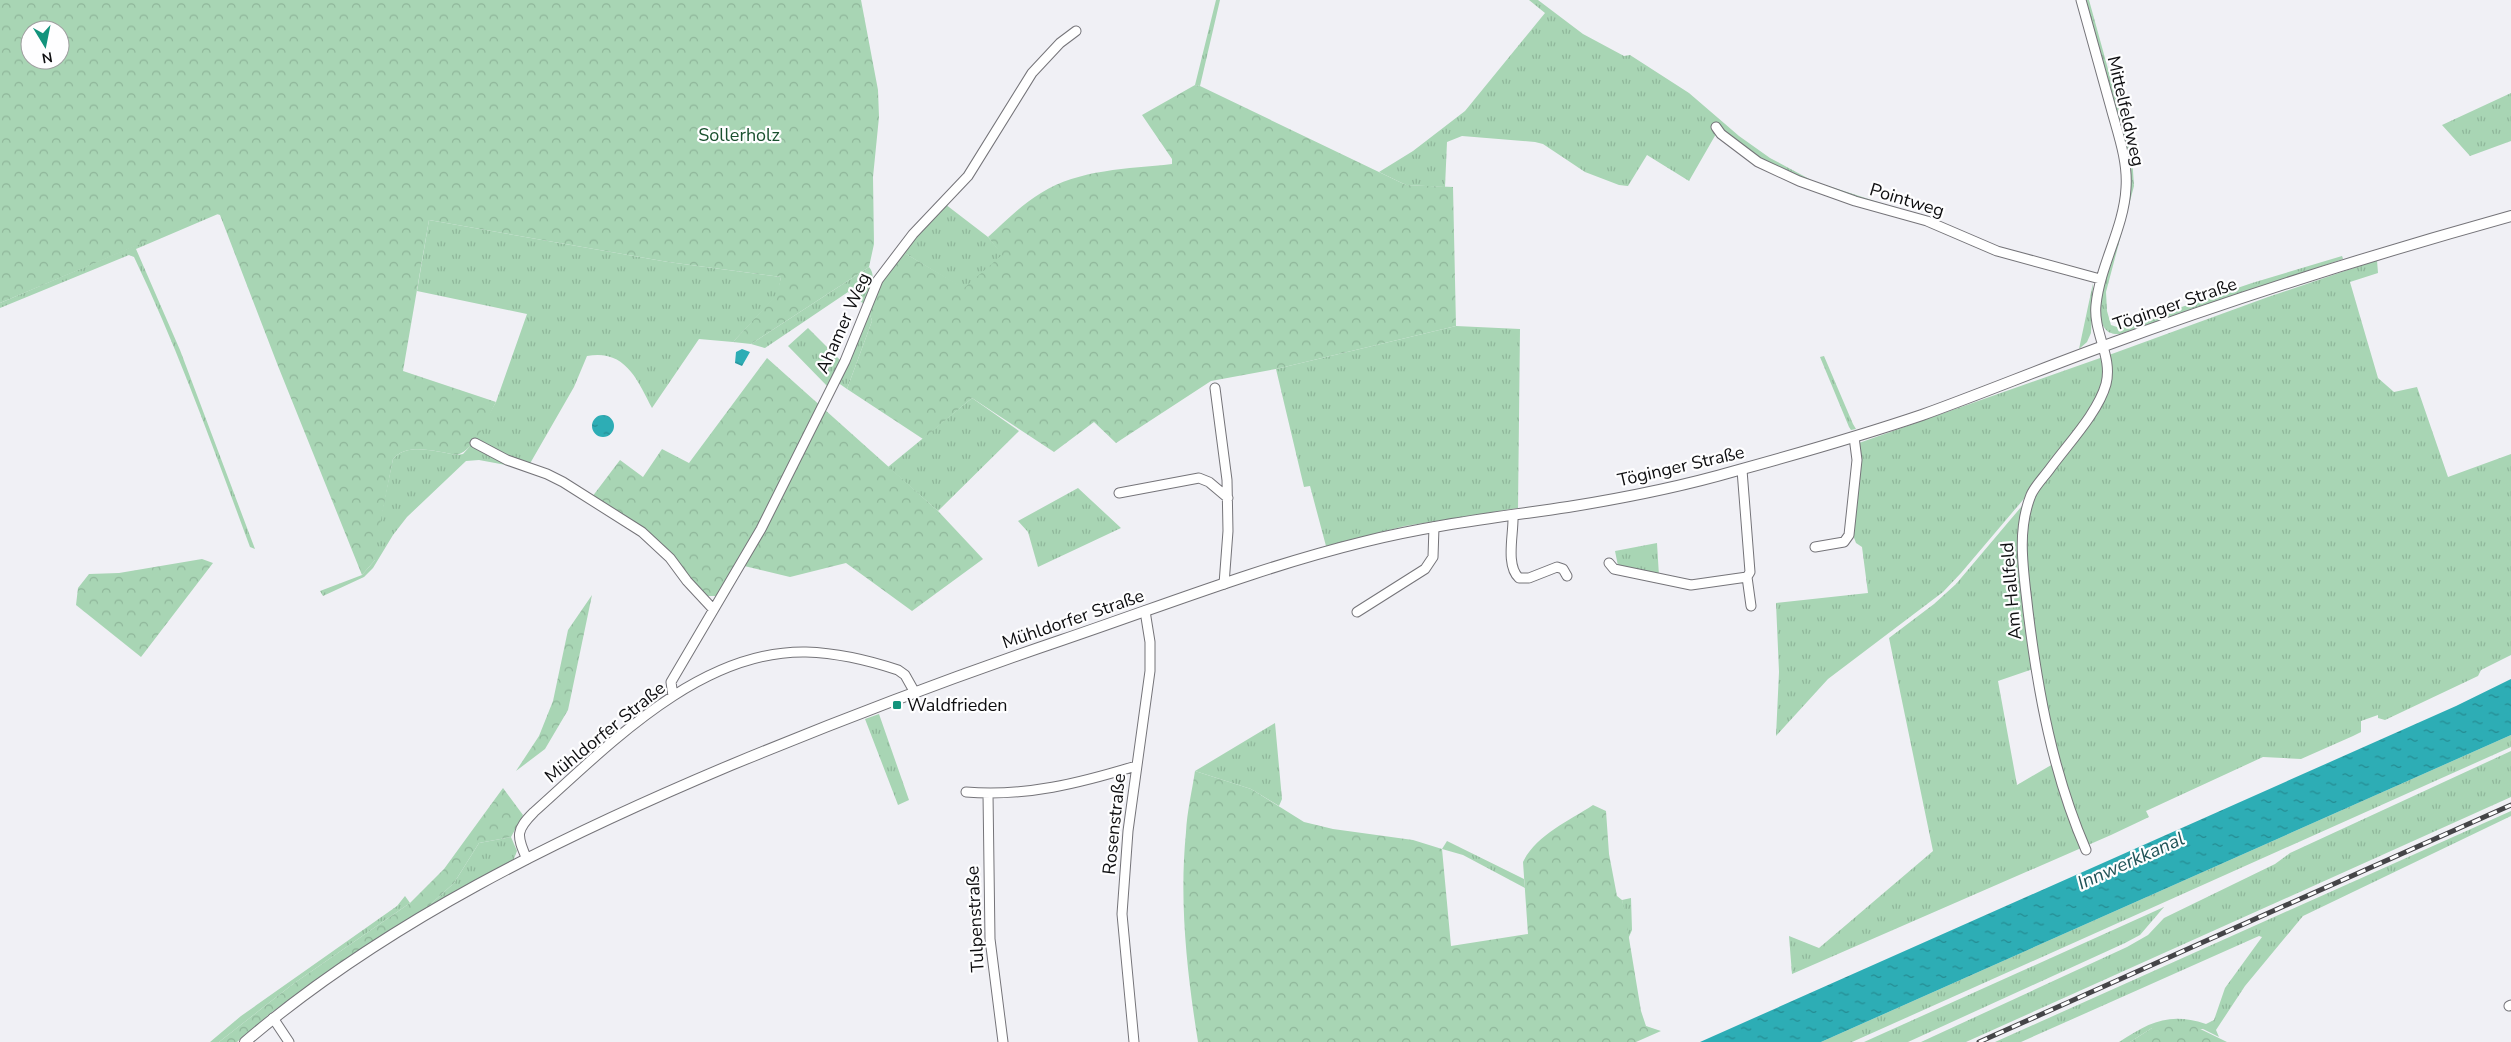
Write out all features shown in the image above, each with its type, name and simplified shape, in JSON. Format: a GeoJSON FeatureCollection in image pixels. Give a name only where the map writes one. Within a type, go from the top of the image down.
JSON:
{"type":"FeatureCollection","features":[{"type":"Feature","properties":{"kind":"street","name":"Mittelfeldweg"},"geometry":{"type":"LineString","coordinates":[[2082,0],[2120,140],[2126,180],[2122,210],[2100,279],[2095,315],[2103,347]]}},
{"type":"Feature","properties":{"kind":"street","name":"Ahamer Weg"},"geometry":{"type":"LineString","coordinates":[[673,696],[671,682],[761,529],[845,361],[878,280],[913,234],[968,176],[1032,73],[1060,43],[1076,31]]}},
{"type":"Feature","properties":{"kind":"street","name":"Pointweg"},"geometry":{"type":"LineString","coordinates":[[1716,128],[1721,134],[1758,162],[1798,182],[1855,201],[1926,221],[1997,251],[2100,279]]}},
{"type":"Feature","properties":{"kind":"street","name":"Töginger Straße"},"geometry":{"type":"LineString","coordinates":[[1243,578],[1362,542],[1434,527],[1614,499],[1742,470],[1854,437],[1968,398],[2103,347],[2305,278],[2511,216]]}},
{"type":"Feature","properties":{"kind":"street","name":"Am Hallfeld"},"geometry":{"type":"LineString","coordinates":[[2086,850],[2067,802],[2044,718],[2024,579],[2022,537],[2025,517],[2033,492],[2094,409],[2104,391],[2108,372],[2103,347]]}},
{"type":"Feature","properties":{"kind":"street"},"geometry":{"type":"LineString","coordinates":[[1215,388],[1226,460],[1228,498],[1224,584]]}},
{"type":"Feature","properties":{"kind":"street"},"geometry":{"type":"LineString","coordinates":[[1815,547],[1844,542],[1849,535],[1857,460],[1854,437]]}},
{"type":"Feature","properties":{"kind":"street"},"geometry":{"type":"LineString","coordinates":[[475,443],[507,460],[548,474],[564,482],[642,532],[670,558],[687,581],[713,609]]}},
{"type":"Feature","properties":{"kind":"street"},"geometry":{"type":"LineString","coordinates":[[1742,470],[1750,572],[1747,577],[1751,606]]}},
{"type":"Feature","properties":{"kind":"street"},"geometry":{"type":"LineString","coordinates":[[1119,493],[1199,478],[1209,482],[1228,498]]}},
{"type":"Feature","properties":{"kind":"street"},"geometry":{"type":"LineString","coordinates":[[1513,515],[1512,566],[1515,574],[1523,579],[1529,578],[1557,567],[1563,569],[1567,576]]}},
{"type":"Feature","properties":{"kind":"street"},"geometry":{"type":"LineString","coordinates":[[1357,612],[1425,569],[1431,562],[1434,527]]}},
{"type":"Feature","properties":{"kind":"street"},"geometry":{"type":"LineString","coordinates":[[1609,563],[1614,569],[1691,585],[1747,577]]}},
{"type":"Feature","properties":{"kind":"street","name":"Mühldorfer Straße"},"geometry":{"type":"LineString","coordinates":[[245,1042],[273,1018],[350,963],[392,936],[527,859],[689,783],[914,691],[1243,578]]}},
{"type":"Feature","properties":{"kind":"street","name":"Rosenstraße"},"geometry":{"type":"LineString","coordinates":[[1134,1042],[1122,914],[1128,831],[1150,671],[1150,642],[1145,611]]}},
{"type":"Feature","properties":{"kind":"street","name":"Mühldorfer Straße"},"geometry":{"type":"LineString","coordinates":[[527,859],[519,836],[521,825],[586,766],[673,696],[721,670],[770,656],[804,652],[861,659],[898,670],[905,675],[914,691]]}},
{"type":"Feature","properties":{"kind":"street"},"geometry":{"type":"LineString","coordinates":[[966,792],[988,794],[1030,792],[1057,788],[1136,766]]}},
{"type":"Feature","properties":{"kind":"street","name":"Tulpenstraße"},"geometry":{"type":"LineString","coordinates":[[988,794],[990,939],[1003,1042]]}},
{"type":"Feature","properties":{"kind":"street"},"geometry":{"type":"LineString","coordinates":[[273,1018],[288,1042]]}},
{"type":"Feature","properties":{"kind":"green space","name":"Sollerholz"},"geometry":{"type":"Polygon","coordinates":[[[0,0],[861,0],[878,90],[879,117],[873,177],[874,244],[869,267],[751,344],[733,342],[777,294],[781,277],[668,262],[429,220],[403,371],[496,402],[480,433],[464,452],[457,455],[414,449],[399,454],[393,459],[375,550],[375,560],[362,575],[220,215],[214,213],[0,303],[0,0]]]}},
{"type":"Feature","properties":{"kind":"green space"},"geometry":{"type":"Polygon","coordinates":[[[1216,0],[1220,0],[1200,86],[1195,85],[1216,0]]]}},
{"type":"Feature","properties":{"kind":"green space"},"geometry":{"type":"Polygon","coordinates":[[[1529,0],[1538,0],[1583,34],[1624,56],[1630,55],[1689,93],[1739,136],[1770,158],[1813,181],[1921,216],[1840,195],[1766,164],[1716,134],[1689,181],[1647,155],[1628,186],[1619,185],[1585,172],[1543,144],[1462,136],[1447,142],[1445,187],[1406,185],[1379,172],[1413,151],[1465,111],[1545,13],[1529,0]]]}},
{"type":"Feature","properties":{"kind":"green space"},"geometry":{"type":"Polygon","coordinates":[[[2086,0],[2089,0],[2132,156],[2134,186],[2106,292],[2107,311],[2111,325],[2120,328],[2252,283],[2342,256],[2343,259],[2120,334],[2107,331],[2101,319],[2101,302],[2104,282],[2125,210],[2124,156],[2108,77],[2086,0]]]}},
{"type":"Feature","properties":{"kind":"green space"},"geometry":{"type":"Polygon","coordinates":[[[1195,85],[1406,185],[1453,187],[1456,326],[1276,369],[1211,381],[1116,443],[1094,422],[1054,452],[972,398],[923,439],[847,389],[872,321],[868,308],[876,289],[901,251],[964,288],[1002,255],[988,237],[1020,208],[1041,193],[1071,179],[1104,171],[1172,164],[1172,159],[1142,115],[1195,85]]]}},
{"type":"Feature","properties":{"kind":"green space"},"geometry":{"type":"Polygon","coordinates":[[[2511,93],[2511,141],[2470,156],[2442,125],[2511,93]]]}},
{"type":"Feature","properties":{"kind":"green space"},"geometry":{"type":"Polygon","coordinates":[[[945,204],[988,237],[1003,255],[964,289],[901,251],[945,204]]]}},
{"type":"Feature","properties":{"kind":"green space"},"geometry":{"type":"Polygon","coordinates":[[[214,212],[218,214],[136,249],[180,350],[255,549],[250,547],[181,364],[134,257],[129,255],[0,308],[0,303],[214,212]]]}},
{"type":"Feature","properties":{"kind":"green space"},"geometry":{"type":"Polygon","coordinates":[[[429,220],[668,262],[781,277],[778,294],[733,342],[699,339],[652,408],[628,368],[611,357],[600,355],[587,356],[574,387],[528,467],[474,441],[496,402],[527,314],[417,291],[429,220]]]}},
{"type":"Feature","properties":{"kind":"green space"},"geometry":{"type":"Polygon","coordinates":[[[2377,260],[2378,273],[2350,282],[2378,378],[2394,392],[2417,387],[2448,477],[2511,454],[2511,655],[2481,670],[2478,676],[2385,720],[2378,718],[2378,715],[2361,721],[2361,732],[2353,736],[2301,759],[2263,757],[2146,811],[2149,817],[2111,835],[1792,974],[1789,936],[1819,948],[1933,851],[1889,638],[1934,604],[1956,584],[2027,500],[2021,526],[2033,669],[1998,681],[2017,785],[2053,764],[2026,561],[2028,518],[2034,498],[2044,481],[2100,406],[2109,355],[2268,297],[2377,260]]]}},
{"type":"Feature","properties":{"kind":"green space"},"geometry":{"type":"Polygon","coordinates":[[[869,267],[873,275],[870,290],[864,304],[848,292],[765,348],[751,344],[869,267]]]}},
{"type":"Feature","properties":{"kind":"green space"},"geometry":{"type":"Polygon","coordinates":[[[2093,283],[2091,333],[2087,342],[2079,349],[2093,283]]]}},
{"type":"Feature","properties":{"kind":"green space"},"geometry":{"type":"Polygon","coordinates":[[[868,308],[872,321],[847,389],[837,382],[868,308]]]}},
{"type":"Feature","properties":{"kind":"green space"},"geometry":{"type":"Polygon","coordinates":[[[1456,326],[1520,329],[1518,508],[1405,526],[1326,546],[1310,486],[1304,487],[1276,369],[1456,326]]]}},
{"type":"Feature","properties":{"kind":"green space"},"geometry":{"type":"Polygon","coordinates":[[[808,328],[841,361],[828,387],[788,346],[808,328]]]}},
{"type":"Feature","properties":{"kind":"green space"},"geometry":{"type":"Polygon","coordinates":[[[1824,356],[1856,429],[1851,430],[1849,427],[1820,357],[1824,356]]]}},
{"type":"Feature","properties":{"kind":"green space"},"geometry":{"type":"Polygon","coordinates":[[[2103,357],[2103,385],[2089,413],[2039,481],[1961,573],[1943,592],[1828,679],[1776,736],[1779,672],[1776,603],[1868,593],[1862,547],[1856,543],[1853,535],[1859,443],[2103,357]]]}},
{"type":"Feature","properties":{"kind":"green space"},"geometry":{"type":"Polygon","coordinates":[[[767,358],[938,511],[983,559],[912,611],[846,563],[790,577],[736,564],[717,596],[704,596],[661,543],[592,497],[620,460],[643,477],[662,449],[689,463],[767,358]]]}},
{"type":"Feature","properties":{"kind":"green space"},"geometry":{"type":"Polygon","coordinates":[[[972,398],[1019,431],[938,511],[888,467],[972,398]]]}},
{"type":"Feature","properties":{"kind":"green space"},"geometry":{"type":"Polygon","coordinates":[[[472,444],[517,467],[479,460],[466,461],[407,517],[393,535],[373,568],[364,577],[323,596],[320,591],[362,575],[375,560],[374,550],[393,459],[399,454],[414,449],[457,455],[463,454],[472,444]]]}},
{"type":"Feature","properties":{"kind":"green space"},"geometry":{"type":"Polygon","coordinates":[[[1078,488],[1121,528],[1038,567],[1028,532],[1018,521],[1078,488]]]}},
{"type":"Feature","properties":{"kind":"green space"},"geometry":{"type":"Polygon","coordinates":[[[1657,543],[1659,576],[1618,566],[1615,551],[1657,543]]]}},
{"type":"Feature","properties":{"kind":"green space"},"geometry":{"type":"Polygon","coordinates":[[[202,559],[213,563],[141,657],[76,605],[78,588],[89,574],[119,573],[202,559]]]}},
{"type":"Feature","properties":{"kind":"green space"},"geometry":{"type":"Polygon","coordinates":[[[592,595],[568,710],[545,749],[516,771],[539,736],[553,701],[568,630],[592,595]]]}},
{"type":"Feature","properties":{"kind":"green space"},"geometry":{"type":"Polygon","coordinates":[[[879,714],[909,800],[898,805],[865,719],[879,714]]]}},
{"type":"Feature","properties":{"kind":"green space"},"geometry":{"type":"Polygon","coordinates":[[[1275,723],[1282,799],[1279,806],[1251,789],[1195,771],[1275,723]]]}},
{"type":"Feature","properties":{"kind":"green space"},"geometry":{"type":"Polygon","coordinates":[[[2511,735],[2511,747],[1852,1042],[1821,1042],[2511,735]]]}},
{"type":"Feature","properties":{"kind":"green space"},"geometry":{"type":"Polygon","coordinates":[[[2511,751],[2511,797],[1966,1042],[1921,1042],[2127,947],[2148,935],[2164,918],[2275,864],[2290,853],[2511,751]]]}},
{"type":"Feature","properties":{"kind":"green space"},"geometry":{"type":"Polygon","coordinates":[[[1195,771],[1251,789],[1304,822],[1333,829],[1413,840],[1442,849],[1451,946],[1528,934],[1523,862],[1529,852],[1554,829],[1593,805],[1606,811],[1609,854],[1617,896],[1622,900],[1624,908],[1641,1011],[1646,1026],[1661,1031],[1636,1042],[1198,1042],[1190,990],[1183,885],[1188,809],[1195,771]]]}},
{"type":"Feature","properties":{"kind":"green space"},"geometry":{"type":"Polygon","coordinates":[[[503,788],[523,815],[511,837],[479,843],[454,883],[421,913],[352,956],[272,1012],[237,1042],[219,1042],[293,984],[410,903],[444,869],[503,788]]]}},
{"type":"Feature","properties":{"kind":"green space"},"geometry":{"type":"Polygon","coordinates":[[[2511,811],[2511,816],[2303,916],[2245,986],[2216,1030],[2219,1037],[2203,1029],[2152,1028],[2130,1042],[2119,1042],[2140,1029],[2160,1021],[2181,1019],[2206,1024],[2214,1020],[2225,988],[2262,937],[2259,936],[2021,1042],[1995,1042],[2511,811]]]}},
{"type":"Feature","properties":{"kind":"green space"},"geometry":{"type":"Polygon","coordinates":[[[511,837],[517,851],[513,861],[421,913],[454,883],[479,843],[511,837]]]}},
{"type":"Feature","properties":{"kind":"green space"},"geometry":{"type":"Polygon","coordinates":[[[1447,841],[1524,879],[1525,888],[1463,855],[1442,849],[1447,841]]]}},
{"type":"Feature","properties":{"kind":"green space"},"geometry":{"type":"Polygon","coordinates":[[[405,896],[410,903],[293,984],[219,1042],[210,1042],[241,1016],[397,906],[405,896]]]}},
{"type":"Feature","properties":{"kind":"green space"},"geometry":{"type":"Polygon","coordinates":[[[1631,898],[1632,930],[1628,939],[1622,900],[1631,898]]]}},
{"type":"Feature","properties":{"kind":"green space"},"geometry":{"type":"Polygon","coordinates":[[[2164,907],[2140,935],[2125,943],[1908,1042],[1864,1042],[2164,907]]]}},
{"type":"Feature","properties":{"kind":"green space"},"geometry":{"type":"Polygon","coordinates":[[[2171,1023],[2190,1024],[2227,1042],[2130,1042],[2152,1028],[2171,1023]]]}},
{"type":"Feature","properties":{"kind":"water"},"geometry":{"type":"Polygon","coordinates":[[[742,349],[750,352],[742,366],[735,363],[736,352],[742,349]]]}},
{"type":"Feature","properties":{"kind":"water"},"geometry":{"type":"Polygon","coordinates":[[[603,415],[611,418],[614,426],[611,434],[603,437],[595,434],[592,426],[595,418],[603,415]]]}},
{"type":"Feature","properties":{"kind":"water","name":"Innwerkkanal"},"geometry":{"type":"Polygon","coordinates":[[[2511,679],[2511,735],[1821,1042],[1700,1042],[2456,706],[2511,679]]]}},
{"type":"Feature","properties":{"kind":"railway"},"geometry":{"type":"LineString","coordinates":[[1979,1042],[2511,805]]}},
{"type":"Feature","properties":{"kind":"place","name":"Waldfrieden"},"geometry":{"type":"Point","coordinates":[897,705]}}]}
